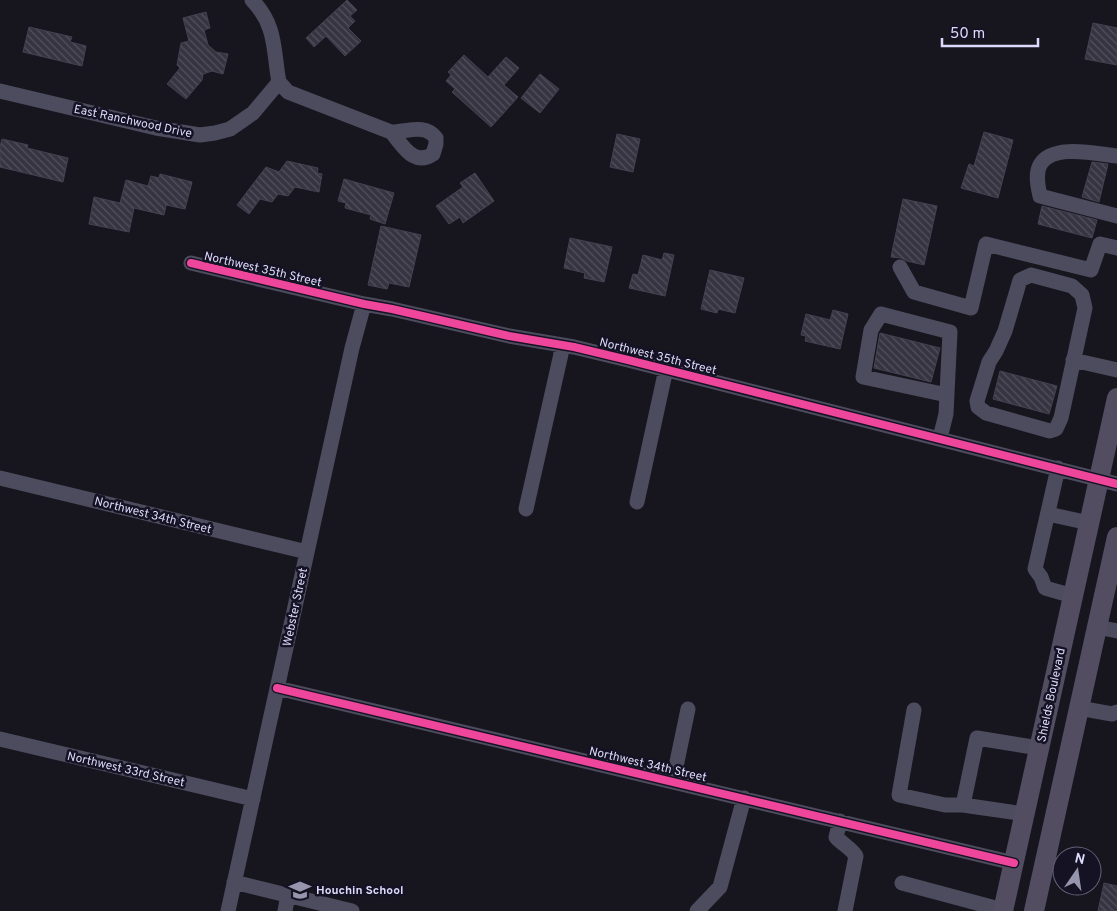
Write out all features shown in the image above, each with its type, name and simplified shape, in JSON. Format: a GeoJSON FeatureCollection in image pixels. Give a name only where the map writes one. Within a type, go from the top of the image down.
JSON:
{"type":"FeatureCollection","features":[{"type":"Feature","properties":{"kind":"main road","name":"Shields Boulevard"},"geometry":{"type":"LineString","coordinates":[[1003,910],[1089,523],[1108,481],[1117,398]]}},
{"type":"Feature","properties":{"kind":"main road"},"geometry":{"type":"LineString","coordinates":[[1034,911],[1097,627],[1113,577],[1117,537]]}},
{"type":"Feature","properties":{"kind":"street"},"geometry":{"type":"LineString","coordinates":[[252,0],[265,15],[270,26],[274,40],[278,82],[288,92],[391,132]]}},
{"type":"Feature","properties":{"kind":"street","name":"East Ranchwood Drive"},"geometry":{"type":"LineString","coordinates":[[0,91],[156,128],[200,135],[230,129],[253,113],[278,82]]}},
{"type":"Feature","properties":{"kind":"street"},"geometry":{"type":"LineString","coordinates":[[1117,156],[1070,150],[1047,157],[1039,166],[1037,181],[1040,196],[1117,216]]}},
{"type":"Feature","properties":{"kind":"street"},"geometry":{"type":"LineString","coordinates":[[900,267],[914,292],[971,308],[986,244],[1092,270],[1100,244],[1117,248]]}},
{"type":"Feature","properties":{"kind":"street","name":"Northwest 35th Street"},"geometry":{"type":"LineString","coordinates":[[191,263],[509,336],[574,347],[1108,481]]}},
{"type":"Feature","properties":{"kind":"street"},"geometry":{"type":"LineString","coordinates":[[1031,275],[1072,286],[1082,295],[1085,308],[1073,360],[1062,418],[1056,429],[1050,431],[986,413],[978,407],[977,401],[989,362],[1005,331],[1020,280],[1031,275]]}},
{"type":"Feature","properties":{"kind":"street","name":"Webster Street"},"geometry":{"type":"LineString","coordinates":[[228,911],[352,348],[364,304]]}},
{"type":"Feature","properties":{"kind":"street"},"geometry":{"type":"LineString","coordinates":[[940,438],[946,414],[947,395],[950,332],[881,314],[871,330],[863,377],[947,395]]}},
{"type":"Feature","properties":{"kind":"street"},"geometry":{"type":"LineString","coordinates":[[526,509],[561,354],[560,345]]}},
{"type":"Feature","properties":{"kind":"street"},"geometry":{"type":"LineString","coordinates":[[1073,360],[1117,370]]}},
{"type":"Feature","properties":{"kind":"street"},"geometry":{"type":"LineString","coordinates":[[637,502],[666,369]]}},
{"type":"Feature","properties":{"kind":"street"},"geometry":{"type":"LineString","coordinates":[[1058,468],[1035,569],[1041,577],[1045,588],[1073,596]]}},
{"type":"Feature","properties":{"kind":"street","name":"Northwest 34th Street"},"geometry":{"type":"LineString","coordinates":[[0,478],[307,552]]}},
{"type":"Feature","properties":{"kind":"street"},"geometry":{"type":"LineString","coordinates":[[1048,514],[1089,523]]}},
{"type":"Feature","properties":{"kind":"street"},"geometry":{"type":"LineString","coordinates":[[1097,627],[1117,632]]}},
{"type":"Feature","properties":{"kind":"street","name":"Northwest 34th Street"},"geometry":{"type":"LineString","coordinates":[[277,688],[1014,863]]}},
{"type":"Feature","properties":{"kind":"street"},"geometry":{"type":"LineString","coordinates":[[1079,708],[1112,714],[1117,712]]}},
{"type":"Feature","properties":{"kind":"street"},"geometry":{"type":"LineString","coordinates":[[673,781],[688,709]]}},
{"type":"Feature","properties":{"kind":"street"},"geometry":{"type":"LineString","coordinates":[[914,710],[899,795],[945,805],[963,805],[1025,814]]}},
{"type":"Feature","properties":{"kind":"street"},"geometry":{"type":"LineString","coordinates":[[963,805],[977,738],[1039,748]]}},
{"type":"Feature","properties":{"kind":"street","name":"Northwest 33rd Street"},"geometry":{"type":"LineString","coordinates":[[0,739],[252,799]]}},
{"type":"Feature","properties":{"kind":"street"},"geometry":{"type":"LineString","coordinates":[[697,911],[720,887],[744,798]]}},
{"type":"Feature","properties":{"kind":"street"},"geometry":{"type":"LineString","coordinates":[[840,821],[836,837],[853,850],[856,856],[845,911]]}},
{"type":"Feature","properties":{"kind":"street"},"geometry":{"type":"LineString","coordinates":[[234,882],[352,911]]}},
{"type":"Feature","properties":{"kind":"street"},"geometry":{"type":"LineString","coordinates":[[902,883],[1003,910]]}},
{"type":"Feature","properties":{"kind":"street"},"geometry":{"type":"LineString","coordinates":[[285,911],[288,895]]}},
{"type":"Feature","properties":{"kind":"building"},"geometry":{"type":"Polygon","coordinates":[[[347,0],[357,10],[350,16],[355,21],[348,28],[361,41],[345,56],[326,36],[314,47],[306,38],[347,0]]]}},
{"type":"Feature","properties":{"kind":"building"},"geometry":{"type":"Polygon","coordinates":[[[206,12],[210,28],[204,30],[208,45],[216,52],[228,54],[223,74],[212,71],[203,74],[202,80],[186,99],[167,84],[180,68],[177,65],[181,43],[189,41],[183,18],[206,12]]]}},
{"type":"Feature","properties":{"kind":"building"},"geometry":{"type":"Polygon","coordinates":[[[1093,23],[1117,28],[1117,65],[1085,59],[1093,23]]]}},
{"type":"Feature","properties":{"kind":"building"},"geometry":{"type":"Polygon","coordinates":[[[29,27],[72,37],[70,42],[86,46],[82,66],[23,52],[29,27]]]}},
{"type":"Feature","properties":{"kind":"building"},"geometry":{"type":"Polygon","coordinates":[[[464,55],[488,77],[506,57],[519,68],[504,85],[518,97],[491,127],[452,92],[455,89],[446,81],[451,75],[448,72],[464,55]]]}},
{"type":"Feature","properties":{"kind":"building"},"geometry":{"type":"Polygon","coordinates":[[[540,74],[559,89],[540,113],[521,98],[540,74]]]}},
{"type":"Feature","properties":{"kind":"building"},"geometry":{"type":"Polygon","coordinates":[[[984,132],[1013,140],[998,198],[961,188],[969,164],[974,166],[984,132]]]}},
{"type":"Feature","properties":{"kind":"building"},"geometry":{"type":"Polygon","coordinates":[[[617,134],[640,139],[633,172],[610,167],[617,134]]]}},
{"type":"Feature","properties":{"kind":"building"},"geometry":{"type":"Polygon","coordinates":[[[2,139],[28,145],[27,148],[68,158],[63,182],[0,167],[2,139]]]}},
{"type":"Feature","properties":{"kind":"building"},"geometry":{"type":"Polygon","coordinates":[[[287,161],[318,168],[317,173],[322,174],[319,192],[295,187],[288,196],[278,194],[272,202],[260,199],[249,214],[237,205],[266,167],[279,172],[287,161]]]}},
{"type":"Feature","properties":{"kind":"building"},"geometry":{"type":"Polygon","coordinates":[[[1092,162],[1108,164],[1099,202],[1082,197],[1092,162]]]}},
{"type":"Feature","properties":{"kind":"building"},"geometry":{"type":"Polygon","coordinates":[[[475,173],[494,201],[463,223],[460,217],[449,224],[436,206],[463,187],[460,183],[475,173]]]}},
{"type":"Feature","properties":{"kind":"building"},"geometry":{"type":"Polygon","coordinates":[[[160,174],[192,182],[185,209],[166,205],[164,215],[134,208],[129,232],[89,224],[94,197],[120,203],[126,180],[148,186],[151,176],[159,178],[160,174]]]}},
{"type":"Feature","properties":{"kind":"building"},"geometry":{"type":"Polygon","coordinates":[[[344,179],[394,193],[385,224],[370,219],[371,215],[345,208],[346,203],[338,201],[344,179]]]}},
{"type":"Feature","properties":{"kind":"building"},"geometry":{"type":"Polygon","coordinates":[[[903,199],[937,206],[924,265],[891,257],[903,199]]]}},
{"type":"Feature","properties":{"kind":"building"},"geometry":{"type":"Polygon","coordinates":[[[1042,206],[1097,220],[1092,238],[1038,224],[1042,206]]]}},
{"type":"Feature","properties":{"kind":"building"},"geometry":{"type":"Polygon","coordinates":[[[381,226],[421,235],[409,287],[389,283],[387,289],[368,285],[381,226]]]}},
{"type":"Feature","properties":{"kind":"building"},"geometry":{"type":"Polygon","coordinates":[[[570,238],[612,247],[604,282],[584,278],[585,273],[564,268],[570,238]]]}},
{"type":"Feature","properties":{"kind":"building"},"geometry":{"type":"Polygon","coordinates":[[[664,253],[674,255],[665,296],[629,288],[633,274],[638,275],[643,255],[662,260],[664,253]]]}},
{"type":"Feature","properties":{"kind":"building"},"geometry":{"type":"Polygon","coordinates":[[[710,270],[744,278],[735,313],[718,309],[717,313],[701,309],[710,270]]]}},
{"type":"Feature","properties":{"kind":"building"},"geometry":{"type":"Polygon","coordinates":[[[833,310],[848,314],[840,349],[805,341],[806,336],[801,335],[806,314],[830,320],[833,310]]]}},
{"type":"Feature","properties":{"kind":"building"},"geometry":{"type":"Polygon","coordinates":[[[880,333],[940,348],[931,382],[874,368],[880,333]]]}},
{"type":"Feature","properties":{"kind":"building"},"geometry":{"type":"Polygon","coordinates":[[[1000,371],[1057,386],[1049,414],[993,399],[1000,371]]]}},
{"type":"Feature","properties":{"kind":"building"},"geometry":{"type":"Polygon","coordinates":[[[1104,883],[1117,886],[1117,911],[1098,911],[1104,883]]]}},
{"type":"Feature","properties":{"kind":"cycle path"},"geometry":{"type":"LineString","coordinates":[[191,263],[509,336],[574,347],[1117,484]]}},
{"type":"Feature","properties":{"kind":"cycle path"},"geometry":{"type":"LineString","coordinates":[[277,688],[1014,863]]}},
{"type":"Feature","properties":{"kind":"place","name":"Houchin School"},"geometry":{"type":"Point","coordinates":[300,890]}}]}
